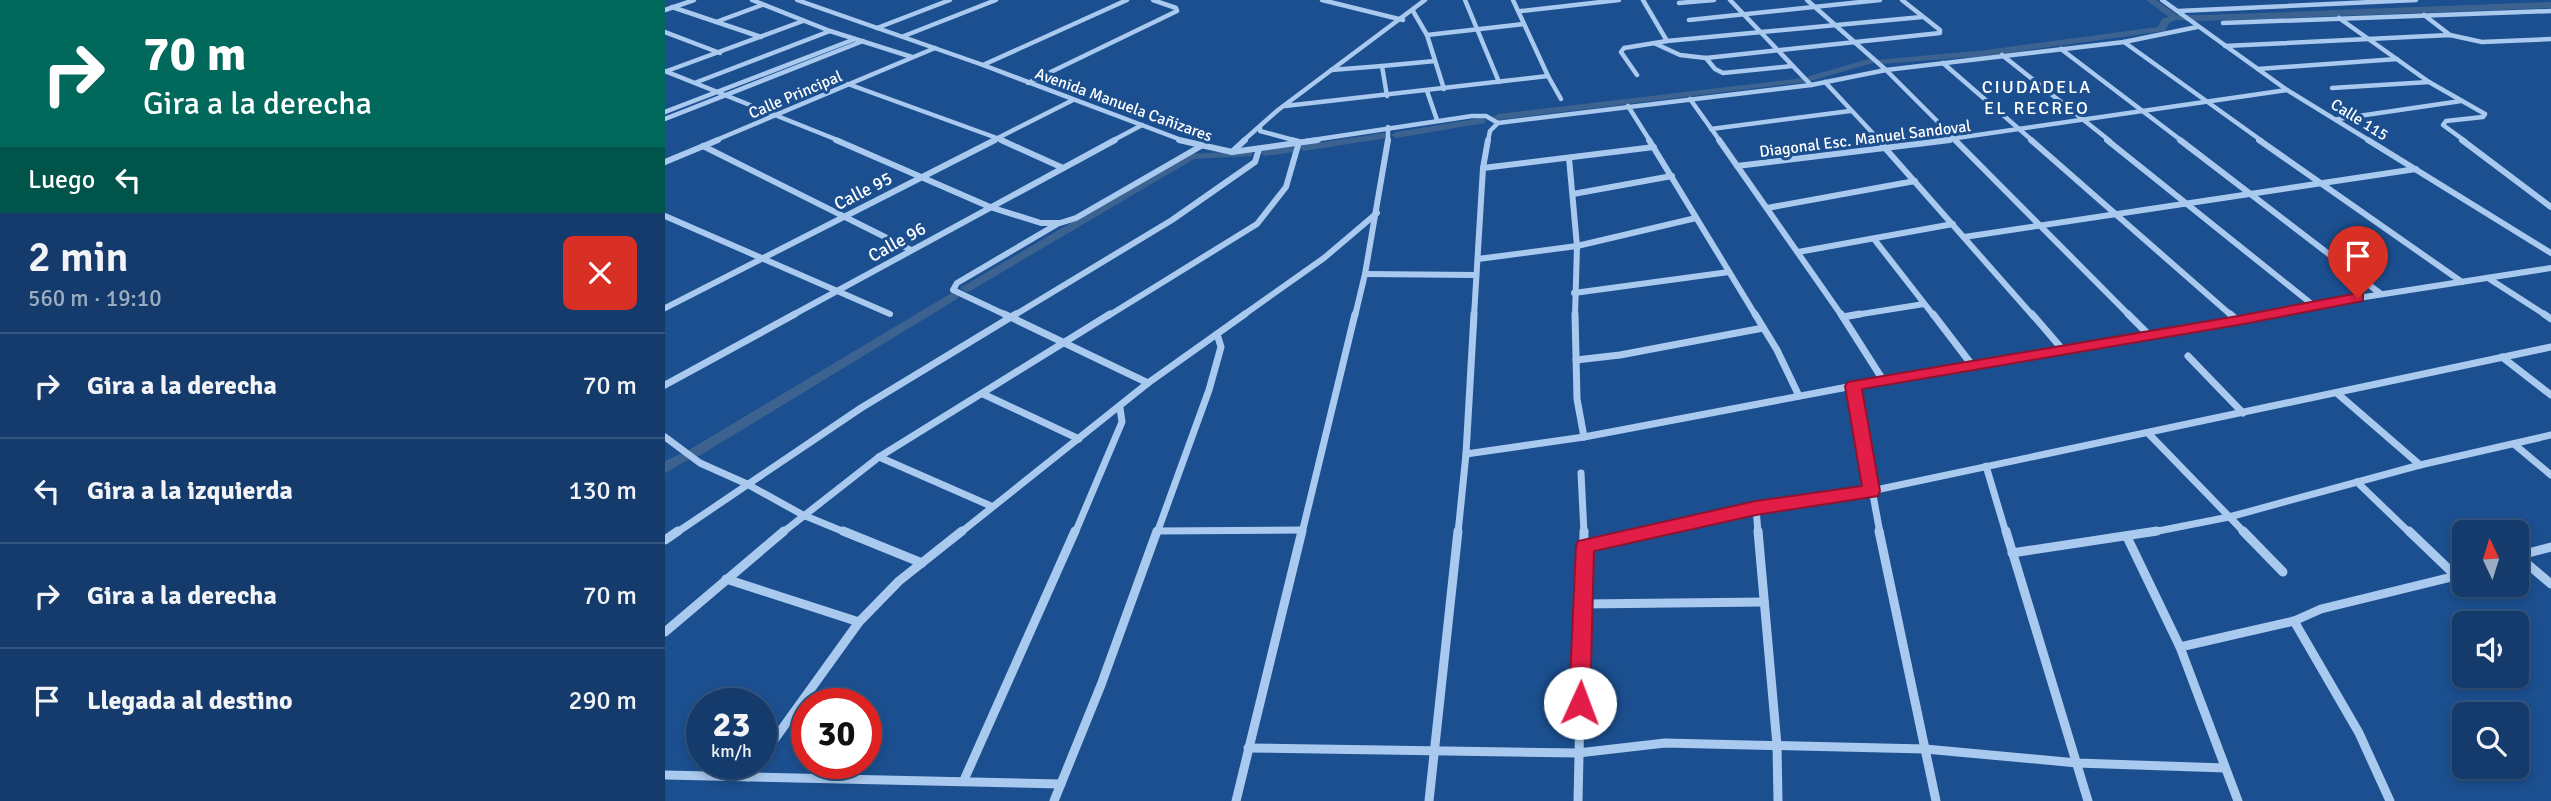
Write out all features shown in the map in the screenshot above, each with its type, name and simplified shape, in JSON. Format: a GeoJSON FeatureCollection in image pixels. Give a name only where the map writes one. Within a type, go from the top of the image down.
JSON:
{"type":"FeatureCollection","features":[{"type":"Feature","properties":{"kind":"street"},"geometry":{"type":"LineString","coordinates":[[665,10],[694,0]]}},
{"type":"Feature","properties":{"kind":"street"},"geometry":{"type":"LineString","coordinates":[[752,0],[830,31],[912,57]]}},
{"type":"Feature","properties":{"kind":"street","name":"Avenida Manuela Cañizares"},"geometry":{"type":"LineString","coordinates":[[797,0],[1201,146],[1233,152],[1480,115],[1496,122],[1811,85],[1886,70],[2124,42],[2197,27]]}},
{"type":"Feature","properties":{"kind":"street"},"geometry":{"type":"LineString","coordinates":[[807,4],[818,0]]}},
{"type":"Feature","properties":{"kind":"street"},"geometry":{"type":"LineString","coordinates":[[876,28],[950,0]]}},
{"type":"Feature","properties":{"kind":"street"},"geometry":{"type":"LineString","coordinates":[[903,37],[996,0]]}},
{"type":"Feature","properties":{"kind":"street"},"geometry":{"type":"LineString","coordinates":[[983,65],[1127,0]]}},
{"type":"Feature","properties":{"kind":"street"},"geometry":{"type":"LineString","coordinates":[[1028,83],[1177,11],[1176,8],[1153,0]]}},
{"type":"Feature","properties":{"kind":"street"},"geometry":{"type":"LineString","coordinates":[[1322,0],[1403,20]]}},
{"type":"Feature","properties":{"kind":"street"},"geometry":{"type":"LineString","coordinates":[[1233,152],[1285,106],[1403,20],[1423,0]]}},
{"type":"Feature","properties":{"kind":"street"},"geometry":{"type":"LineString","coordinates":[[1465,0],[1499,82]]}},
{"type":"Feature","properties":{"kind":"street"},"geometry":{"type":"LineString","coordinates":[[1513,0],[1561,99]]}},
{"type":"Feature","properties":{"kind":"street"},"geometry":{"type":"LineString","coordinates":[[1545,0],[1549,7]]}},
{"type":"Feature","properties":{"kind":"street"},"geometry":{"type":"LineString","coordinates":[[1521,12],[1619,0]]}},
{"type":"Feature","properties":{"kind":"street"},"geometry":{"type":"LineString","coordinates":[[1643,0],[1667,41]]}},
{"type":"Feature","properties":{"kind":"street"},"geometry":{"type":"LineString","coordinates":[[1679,3],[1714,0]]}},
{"type":"Feature","properties":{"kind":"street"},"geometry":{"type":"LineString","coordinates":[[1730,0],[1811,85]]}},
{"type":"Feature","properties":{"kind":"street"},"geometry":{"type":"LineString","coordinates":[[1807,0],[1886,70],[2149,335]]}},
{"type":"Feature","properties":{"kind":"street"},"geometry":{"type":"LineString","coordinates":[[1689,20],[1880,0]]}},
{"type":"Feature","properties":{"kind":"street"},"geometry":{"type":"LineString","coordinates":[[1654,43],[1692,59],[1940,33],[1940,30],[1902,0]]}},
{"type":"Feature","properties":{"kind":"street","name":"Calle 115"},"geometry":{"type":"LineString","coordinates":[[2162,0],[2287,90],[2551,253]]}},
{"type":"Feature","properties":{"kind":"street"},"geometry":{"type":"LineString","coordinates":[[2232,0],[2241,8]]}},
{"type":"Feature","properties":{"kind":"street"},"geometry":{"type":"LineString","coordinates":[[2314,0],[2320,4]]}},
{"type":"Feature","properties":{"kind":"street"},"geometry":{"type":"LineString","coordinates":[[2179,12],[2416,0]]}},
{"type":"Feature","properties":{"kind":"street"},"geometry":{"type":"LineString","coordinates":[[716,22],[763,4]]}},
{"type":"Feature","properties":{"kind":"street"},"geometry":{"type":"LineString","coordinates":[[672,8],[761,37]]}},
{"type":"Feature","properties":{"kind":"street"},"geometry":{"type":"LineString","coordinates":[[1413,11],[1427,35],[1444,89]]}},
{"type":"Feature","properties":{"kind":"street"},"geometry":{"type":"LineString","coordinates":[[2223,23],[2551,11]]}},
{"type":"Feature","properties":{"kind":"street"},"geometry":{"type":"LineString","coordinates":[[2424,15],[2450,35]]}},
{"type":"Feature","properties":{"kind":"street"},"geometry":{"type":"LineString","coordinates":[[1637,75],[1621,52],[1624,48],[1667,41],[1922,17]]}},
{"type":"Feature","properties":{"kind":"street"},"geometry":{"type":"LineString","coordinates":[[2339,18],[2429,82],[2485,115],[2443,122],[2445,128],[2551,207]]}},
{"type":"Feature","properties":{"kind":"street"},"geometry":{"type":"LineString","coordinates":[[666,74],[803,21]]}},
{"type":"Feature","properties":{"kind":"street"},"geometry":{"type":"LineString","coordinates":[[1427,35],[1524,24]]}},
{"type":"Feature","properties":{"kind":"street"},"geometry":{"type":"LineString","coordinates":[[696,82],[830,31]]}},
{"type":"Feature","properties":{"kind":"street"},"geometry":{"type":"LineString","coordinates":[[665,32],[720,53]]}},
{"type":"Feature","properties":{"kind":"street"},"geometry":{"type":"LineString","coordinates":[[2225,46],[2450,35],[2482,42],[2551,39]]}},
{"type":"Feature","properties":{"kind":"street"},"geometry":{"type":"LineString","coordinates":[[665,111],[855,39]]}},
{"type":"Feature","properties":{"kind":"street"},"geometry":{"type":"LineString","coordinates":[[665,119],[863,41]]}},
{"type":"Feature","properties":{"kind":"street"},"geometry":{"type":"LineString","coordinates":[[2124,42],[2462,282]]}},
{"type":"Feature","properties":{"kind":"street","name":"Calle Principal"},"geometry":{"type":"LineString","coordinates":[[665,162],[935,48]]}},
{"type":"Feature","properties":{"kind":"street"},"geometry":{"type":"LineString","coordinates":[[2061,49],[2381,294]]}},
{"type":"Feature","properties":{"kind":"street"},"geometry":{"type":"LineString","coordinates":[[2002,55],[2313,304]]}},
{"type":"Feature","properties":{"kind":"street"},"geometry":{"type":"LineString","coordinates":[[1706,58],[1715,69],[1723,73],[1792,66]]}},
{"type":"Feature","properties":{"kind":"street"},"geometry":{"type":"LineString","coordinates":[[2258,69],[2398,59]]}},
{"type":"Feature","properties":{"kind":"street"},"geometry":{"type":"LineString","coordinates":[[1331,70],[1435,61]]}},
{"type":"Feature","properties":{"kind":"street"},"geometry":{"type":"LineString","coordinates":[[1943,63],[2238,321]]}},
{"type":"Feature","properties":{"kind":"street"},"geometry":{"type":"LineString","coordinates":[[1382,66],[1387,96]]}},
{"type":"Feature","properties":{"kind":"street"},"geometry":{"type":"LineString","coordinates":[[666,74],[696,82],[778,114],[990,207],[1041,223],[1060,223]]}},
{"type":"Feature","properties":{"kind":"street"},"geometry":{"type":"LineString","coordinates":[[1285,106],[1548,76]]}},
{"type":"Feature","properties":{"kind":"street"},"geometry":{"type":"LineString","coordinates":[[1825,82],[2063,350]]}},
{"type":"Feature","properties":{"kind":"street"},"geometry":{"type":"LineString","coordinates":[[2332,88],[2429,82]]}},
{"type":"Feature","properties":{"kind":"street"},"geometry":{"type":"LineString","coordinates":[[848,84],[997,138],[1063,168]]}},
{"type":"Feature","properties":{"kind":"street","name":"Diagonal Esc. Manuel Sandoval"},"geometry":{"type":"LineString","coordinates":[[1737,166],[1956,139],[2287,90]]}},
{"type":"Feature","properties":{"kind":"street"},"geometry":{"type":"LineString","coordinates":[[1427,91],[1437,120]]}},
{"type":"Feature","properties":{"kind":"street"},"geometry":{"type":"LineString","coordinates":[[1690,99],[1843,317],[1883,380]]}},
{"type":"Feature","properties":{"kind":"street","name":"Calle 95"},"geometry":{"type":"LineString","coordinates":[[665,308],[1073,100]]}},
{"type":"Feature","properties":{"kind":"street"},"geometry":{"type":"LineString","coordinates":[[2337,119],[2461,101]]}},
{"type":"Feature","properties":{"kind":"street"},"geometry":{"type":"LineString","coordinates":[[1628,106],[1763,328],[1799,396]]}},
{"type":"Feature","properties":{"kind":"street"},"geometry":{"type":"LineString","coordinates":[[1711,129],[1850,111]]}},
{"type":"Feature","properties":{"kind":"street"},"geometry":{"type":"LineString","coordinates":[[1429,801],[1465,454],[1483,168],[1490,131],[1496,122]]}},
{"type":"Feature","properties":{"kind":"street","name":"Calle 96"},"geometry":{"type":"LineString","coordinates":[[665,384],[1142,125]]}},
{"type":"Feature","properties":{"kind":"street"},"geometry":{"type":"LineString","coordinates":[[665,632],[803,515],[879,457],[1257,224],[1279,202],[1294,168],[1299,142],[1266,134],[1260,131],[1259,127]]}},
{"type":"Feature","properties":{"kind":"street"},"geometry":{"type":"LineString","coordinates":[[1236,801],[1365,274],[1388,144],[1388,127]]}},
{"type":"Feature","properties":{"kind":"street"},"geometry":{"type":"LineString","coordinates":[[703,146],[911,250]]}},
{"type":"Feature","properties":{"kind":"street"},"geometry":{"type":"LineString","coordinates":[[1148,383],[953,290],[954,286],[1060,223],[1076,218],[1201,146]]}},
{"type":"Feature","properties":{"kind":"street"},"geometry":{"type":"LineString","coordinates":[[1483,168],[1654,147]]}},
{"type":"Feature","properties":{"kind":"street"},"geometry":{"type":"LineString","coordinates":[[665,540],[861,408],[1172,220],[1255,162],[1259,149]]}},
{"type":"Feature","properties":{"kind":"street"},"geometry":{"type":"LineString","coordinates":[[1569,158],[1577,246],[1574,293],[1577,399],[1584,437]]}},
{"type":"Feature","properties":{"kind":"street"},"geometry":{"type":"LineString","coordinates":[[1964,237],[2416,168]]}},
{"type":"Feature","properties":{"kind":"street"},"geometry":{"type":"LineString","coordinates":[[1573,194],[1671,176]]}},
{"type":"Feature","properties":{"kind":"street"},"geometry":{"type":"LineString","coordinates":[[1767,208],[1915,181]]}},
{"type":"Feature","properties":{"kind":"street"},"geometry":{"type":"LineString","coordinates":[[777,736],[859,622],[922,563],[991,506],[1120,408],[1148,383],[1324,258],[1377,213]]}},
{"type":"Feature","properties":{"kind":"street"},"geometry":{"type":"LineString","coordinates":[[665,216],[890,314]]}},
{"type":"Feature","properties":{"kind":"street"},"geometry":{"type":"LineString","coordinates":[[1478,259],[1577,246],[1696,219]]}},
{"type":"Feature","properties":{"kind":"street"},"geometry":{"type":"LineString","coordinates":[[1798,252],[1953,224]]}},
{"type":"Feature","properties":{"kind":"street"},"geometry":{"type":"LineString","coordinates":[[1874,239],[1972,365]]}},
{"type":"Feature","properties":{"kind":"street"},"geometry":{"type":"LineString","coordinates":[[1465,454],[1584,437],[1883,380],[2238,321],[2313,304],[2551,268]]}},
{"type":"Feature","properties":{"kind":"street"},"geometry":{"type":"LineString","coordinates":[[1574,293],[1729,272]]}},
{"type":"Feature","properties":{"kind":"street"},"geometry":{"type":"LineString","coordinates":[[1365,274],[1475,275]]}},
{"type":"Feature","properties":{"kind":"street"},"geometry":{"type":"LineString","coordinates":[[2488,278],[2551,318]]}},
{"type":"Feature","properties":{"kind":"street"},"geometry":{"type":"LineString","coordinates":[[1843,317],[1924,304]]}},
{"type":"Feature","properties":{"kind":"street"},"geometry":{"type":"LineString","coordinates":[[1576,360],[1620,355],[1763,328]]}},
{"type":"Feature","properties":{"kind":"street"},"geometry":{"type":"LineString","coordinates":[[1053,801],[1101,685],[1209,390],[1220,347],[1217,334]]}},
{"type":"Feature","properties":{"kind":"street"},"geometry":{"type":"LineString","coordinates":[[1585,546],[1756,508],[1871,491],[2551,347]]}},
{"type":"Feature","properties":{"kind":"street"},"geometry":{"type":"LineString","coordinates":[[2188,356],[2243,413]]}},
{"type":"Feature","properties":{"kind":"street"},"geometry":{"type":"LineString","coordinates":[[2502,358],[2551,395]]}},
{"type":"Feature","properties":{"kind":"street"},"geometry":{"type":"LineString","coordinates":[[1853,386],[1871,491],[1936,801]]}},
{"type":"Feature","properties":{"kind":"street"},"geometry":{"type":"LineString","coordinates":[[983,394],[1079,439]]}},
{"type":"Feature","properties":{"kind":"street"},"geometry":{"type":"LineString","coordinates":[[2338,394],[2420,465]]}},
{"type":"Feature","properties":{"kind":"street"},"geometry":{"type":"LineString","coordinates":[[964,780],[1100,476],[1122,422],[1120,408]]}},
{"type":"Feature","properties":{"kind":"street"},"geometry":{"type":"LineString","coordinates":[[2148,433],[2283,572]]}},
{"type":"Feature","properties":{"kind":"street"},"geometry":{"type":"LineString","coordinates":[[2012,553],[2127,537],[2229,517],[2420,465],[2551,435]]}},
{"type":"Feature","properties":{"kind":"street"},"geometry":{"type":"LineString","coordinates":[[665,437],[700,463],[747,484],[803,515],[922,563]]}},
{"type":"Feature","properties":{"kind":"street"},"geometry":{"type":"LineString","coordinates":[[2514,444],[2551,475]]}},
{"type":"Feature","properties":{"kind":"street"},"geometry":{"type":"LineString","coordinates":[[879,457],[991,506]]}},
{"type":"Feature","properties":{"kind":"street"},"geometry":{"type":"LineString","coordinates":[[1986,466],[2088,801]]}},
{"type":"Feature","properties":{"kind":"street"},"geometry":{"type":"LineString","coordinates":[[1578,801],[1585,546],[1581,473]]}},
{"type":"Feature","properties":{"kind":"street"},"geometry":{"type":"LineString","coordinates":[[2357,482],[2452,568]]}},
{"type":"Feature","properties":{"kind":"street"},"geometry":{"type":"LineString","coordinates":[[1756,508],[1777,745],[1778,801]]}},
{"type":"Feature","properties":{"kind":"street"},"geometry":{"type":"LineString","coordinates":[[1157,531],[1301,530]]}},
{"type":"Feature","properties":{"kind":"street"},"geometry":{"type":"LineString","coordinates":[[2127,537],[2180,647],[2238,801]]}},
{"type":"Feature","properties":{"kind":"street"},"geometry":{"type":"LineString","coordinates":[[2529,553],[2551,547]]}},
{"type":"Feature","properties":{"kind":"street"},"geometry":{"type":"LineString","coordinates":[[2529,566],[2551,584]]}},
{"type":"Feature","properties":{"kind":"street"},"geometry":{"type":"LineString","coordinates":[[2180,647],[2294,621],[2322,609],[2452,577]]}},
{"type":"Feature","properties":{"kind":"street"},"geometry":{"type":"LineString","coordinates":[[726,579],[859,622]]}},
{"type":"Feature","properties":{"kind":"street"},"geometry":{"type":"LineString","coordinates":[[1583,604],[1764,603]]}},
{"type":"Feature","properties":{"kind":"street"},"geometry":{"type":"LineString","coordinates":[[2294,621],[2359,733],[2390,801]]}},
{"type":"Feature","properties":{"kind":"street"},"geometry":{"type":"LineString","coordinates":[[1248,748],[1433,753],[1578,753],[1665,743],[1777,745],[1925,749],[2077,763],[2225,768]]}},
{"type":"Feature","properties":{"kind":"street"},"geometry":{"type":"LineString","coordinates":[[665,775],[686,776]]}},
{"type":"Feature","properties":{"kind":"street"},"geometry":{"type":"LineString","coordinates":[[777,777],[1061,784]]}},
{"type":"Feature","properties":{"kind":"waterway"},"geometry":{"type":"LineString","coordinates":[[2150,0],[2175,17]]}},
{"type":"Feature","properties":{"kind":"waterway"},"geometry":{"type":"LineString","coordinates":[[2175,17],[2551,5]]}},
{"type":"Feature","properties":{"kind":"waterway"},"geometry":{"type":"LineString","coordinates":[[1880,61],[1986,53],[2162,29],[2165,21],[2175,17]]}},
{"type":"Feature","properties":{"kind":"waterway"},"geometry":{"type":"LineString","coordinates":[[1807,79],[1872,61]]}},
{"type":"Feature","properties":{"kind":"waterway"},"geometry":{"type":"LineString","coordinates":[[1498,117],[1799,80]]}},
{"type":"Feature","properties":{"kind":"waterway"},"geometry":{"type":"LineString","coordinates":[[1396,135],[1481,121]]}},
{"type":"Feature","properties":{"kind":"waterway"},"geometry":{"type":"LineString","coordinates":[[1304,148],[1383,136]]}},
{"type":"Feature","properties":{"kind":"waterway"},"geometry":{"type":"LineString","coordinates":[[1265,153],[1291,150]]}},
{"type":"Feature","properties":{"kind":"waterway"},"geometry":{"type":"LineString","coordinates":[[966,288],[1192,156],[1248,154]]}},
{"type":"Feature","properties":{"kind":"waterway"},"geometry":{"type":"LineString","coordinates":[[694,452],[953,296]]}},
{"type":"Feature","properties":{"kind":"waterway"},"geometry":{"type":"LineString","coordinates":[[665,468],[686,456]]}},
{"type":"Feature","properties":{"kind":"district","name":"CIUDADELA EL RECREO"},"geometry":{"type":"Point","coordinates":[2037,98]}},
{"type":"Feature","properties":{"kind":"route"},"geometry":{"type":"LineString","coordinates":[[1580,703],[1585,546],[1756,508],[1871,491],[1853,386],[2358,298]]}}]}
